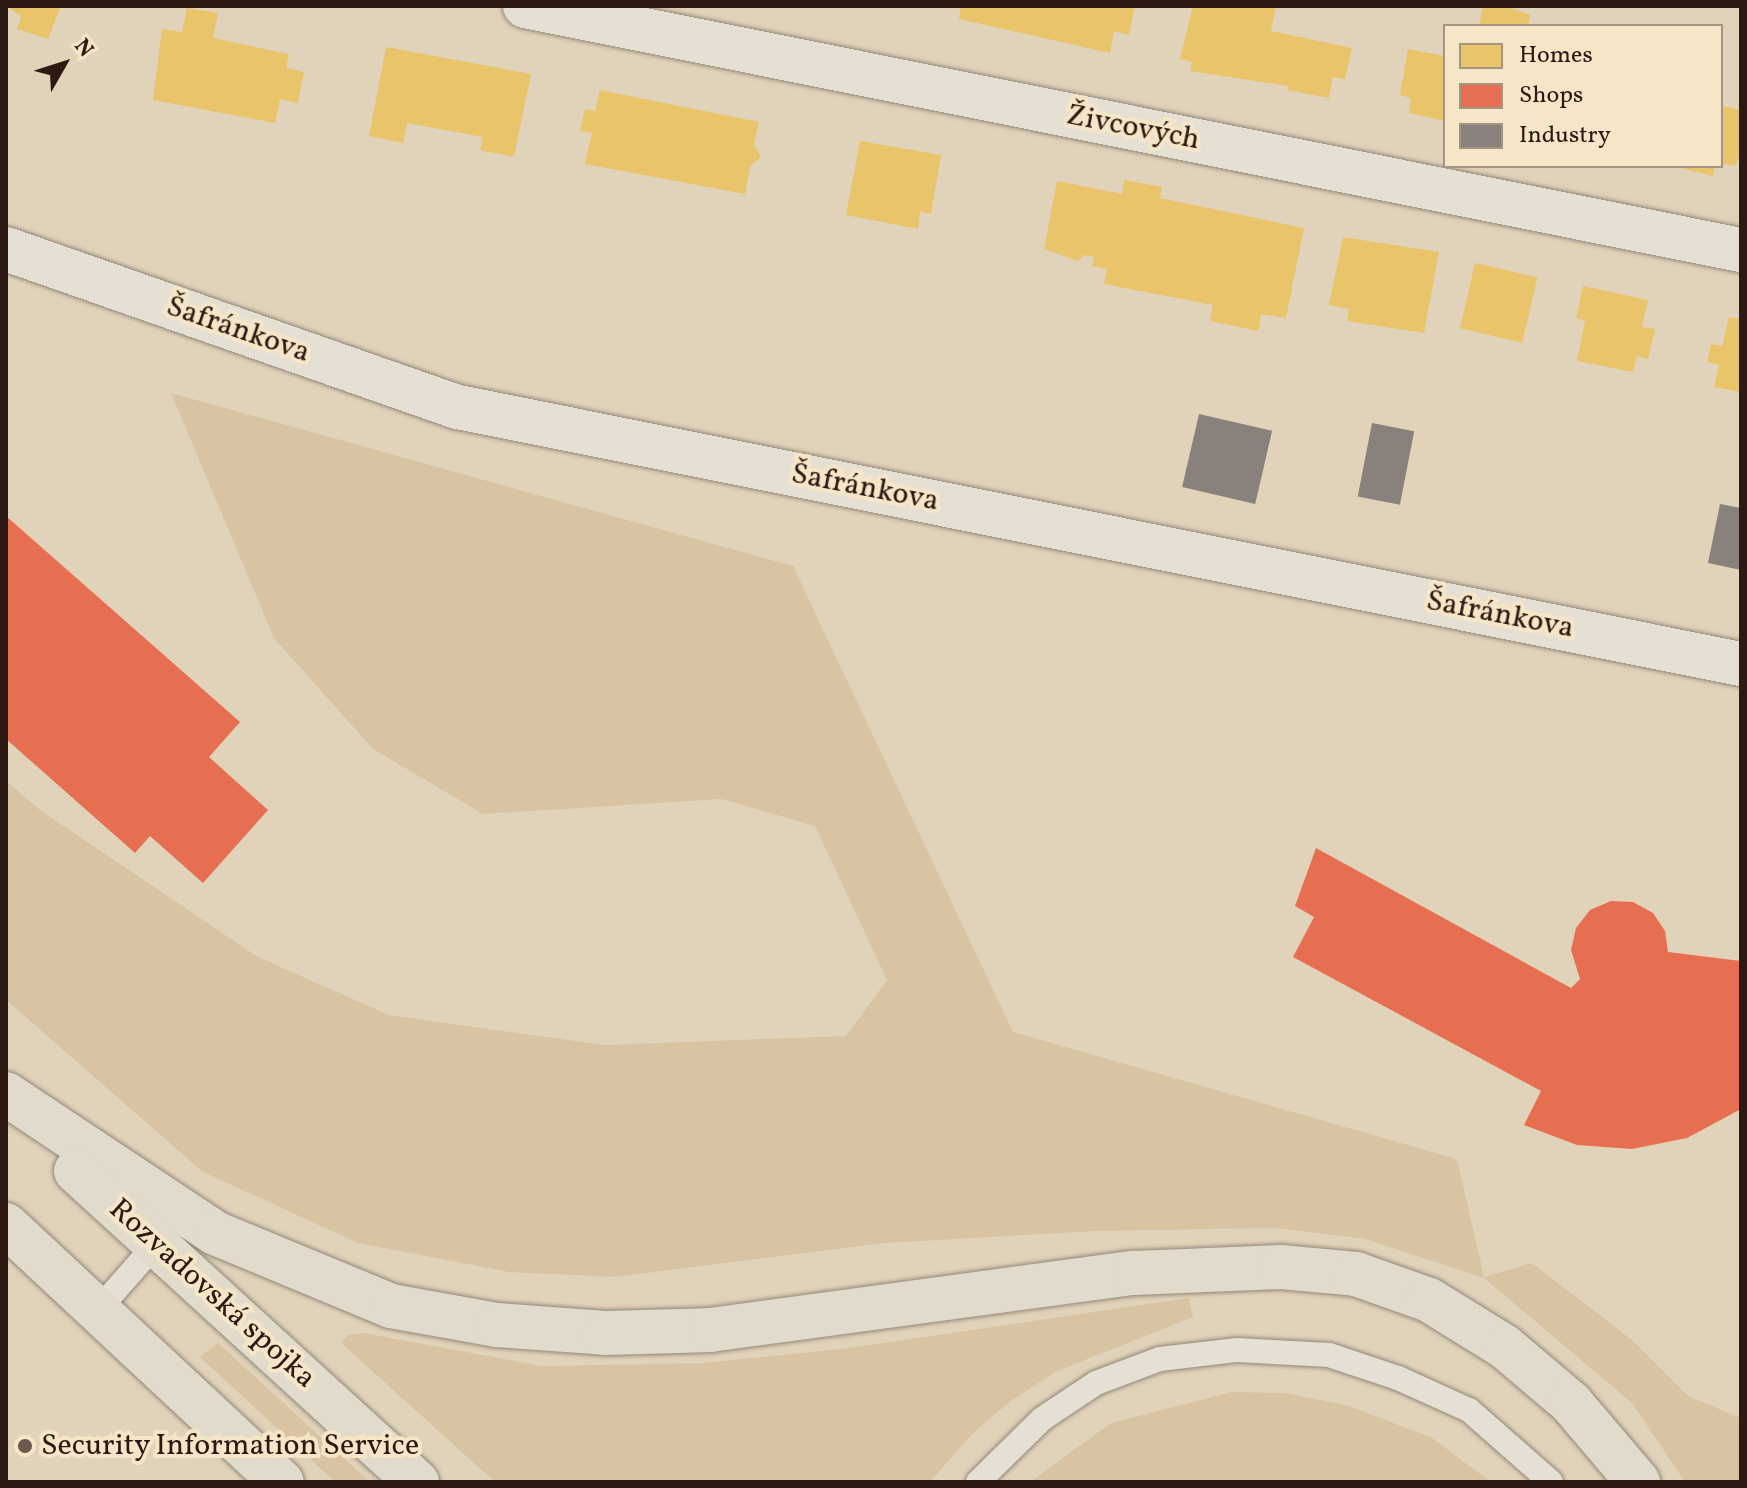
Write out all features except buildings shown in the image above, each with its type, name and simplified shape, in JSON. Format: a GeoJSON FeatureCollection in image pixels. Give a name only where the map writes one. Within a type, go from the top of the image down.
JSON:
{"type":"FeatureCollection","features":[{"type":"Feature","properties":{"kind":"highway"},"geometry":{"type":"LineString","coordinates":[[6,1094],[137,1185],[229,1240],[391,1306],[497,1325],[605,1333],[710,1330],[1134,1273],[1281,1267],[1356,1274],[1429,1300],[1505,1347],[1571,1403],[1632,1475]]}},
{"type":"Feature","properties":{"kind":"highway","name":"Rozvadovská spojka"},"geometry":{"type":"LineString","coordinates":[[6,1107],[417,1482]]}},
{"type":"Feature","properties":{"kind":"highway"},"geometry":{"type":"LineString","coordinates":[[6,1225],[282,1482]]}},
{"type":"Feature","properties":{"kind":"street","name":"Živcových"},"geometry":{"type":"LineString","coordinates":[[525,6],[1741,250]]}},
{"type":"Feature","properties":{"kind":"street","name":"Šafránkova"},"geometry":{"type":"LineString","coordinates":[[6,249],[458,407],[1741,664]]}},
{"type":"Feature","properties":{"kind":"lane"},"geometry":{"type":"LineString","coordinates":[[98,1310],[156,1244]]}},
{"type":"Feature","properties":{"kind":"lane"},"geometry":{"type":"LineString","coordinates":[[978,1482],[1042,1419],[1096,1383],[1160,1359],[1237,1350],[1329,1355],[1398,1378],[1469,1410],[1551,1482]]}},
{"type":"Feature","properties":{"kind":"shaded area"},"geometry":{"type":"Polygon","coordinates":[[[171,393],[793,566],[1013,1032],[1457,1159],[1484,1277],[1532,1263],[1632,1340],[1688,1396],[1741,1418],[1741,1482],[1685,1482],[1632,1403],[1484,1278],[1365,1239],[1276,1228],[1098,1231],[885,1243],[615,1277],[509,1272],[358,1243],[203,1172],[6,1000],[6,781],[40,810],[258,957],[389,1015],[604,1045],[846,1036],[887,980],[815,826],[721,799],[483,814],[373,749],[274,638],[171,393]]]}},
{"type":"Feature","properties":{"kind":"shaded area"},"geometry":{"type":"Polygon","coordinates":[[[1189,1298],[1193,1317],[1057,1371],[1011,1401],[974,1432],[930,1482],[495,1482],[341,1343],[348,1335],[363,1333],[542,1366],[703,1363],[849,1348],[1189,1298]]]}},
{"type":"Feature","properties":{"kind":"shaded area"},"geometry":{"type":"Polygon","coordinates":[[[218,1343],[370,1482],[335,1482],[200,1357],[218,1343]]]}},
{"type":"Feature","properties":{"kind":"shaded area"},"geometry":{"type":"Polygon","coordinates":[[[1232,1392],[1286,1393],[1350,1406],[1432,1438],[1491,1482],[1030,1482],[1111,1423],[1232,1392]]]}},
{"type":"Feature","properties":{"kind":"place","name":"Security Information Service"},"geometry":{"type":"Point","coordinates":[25,1446]}}]}
